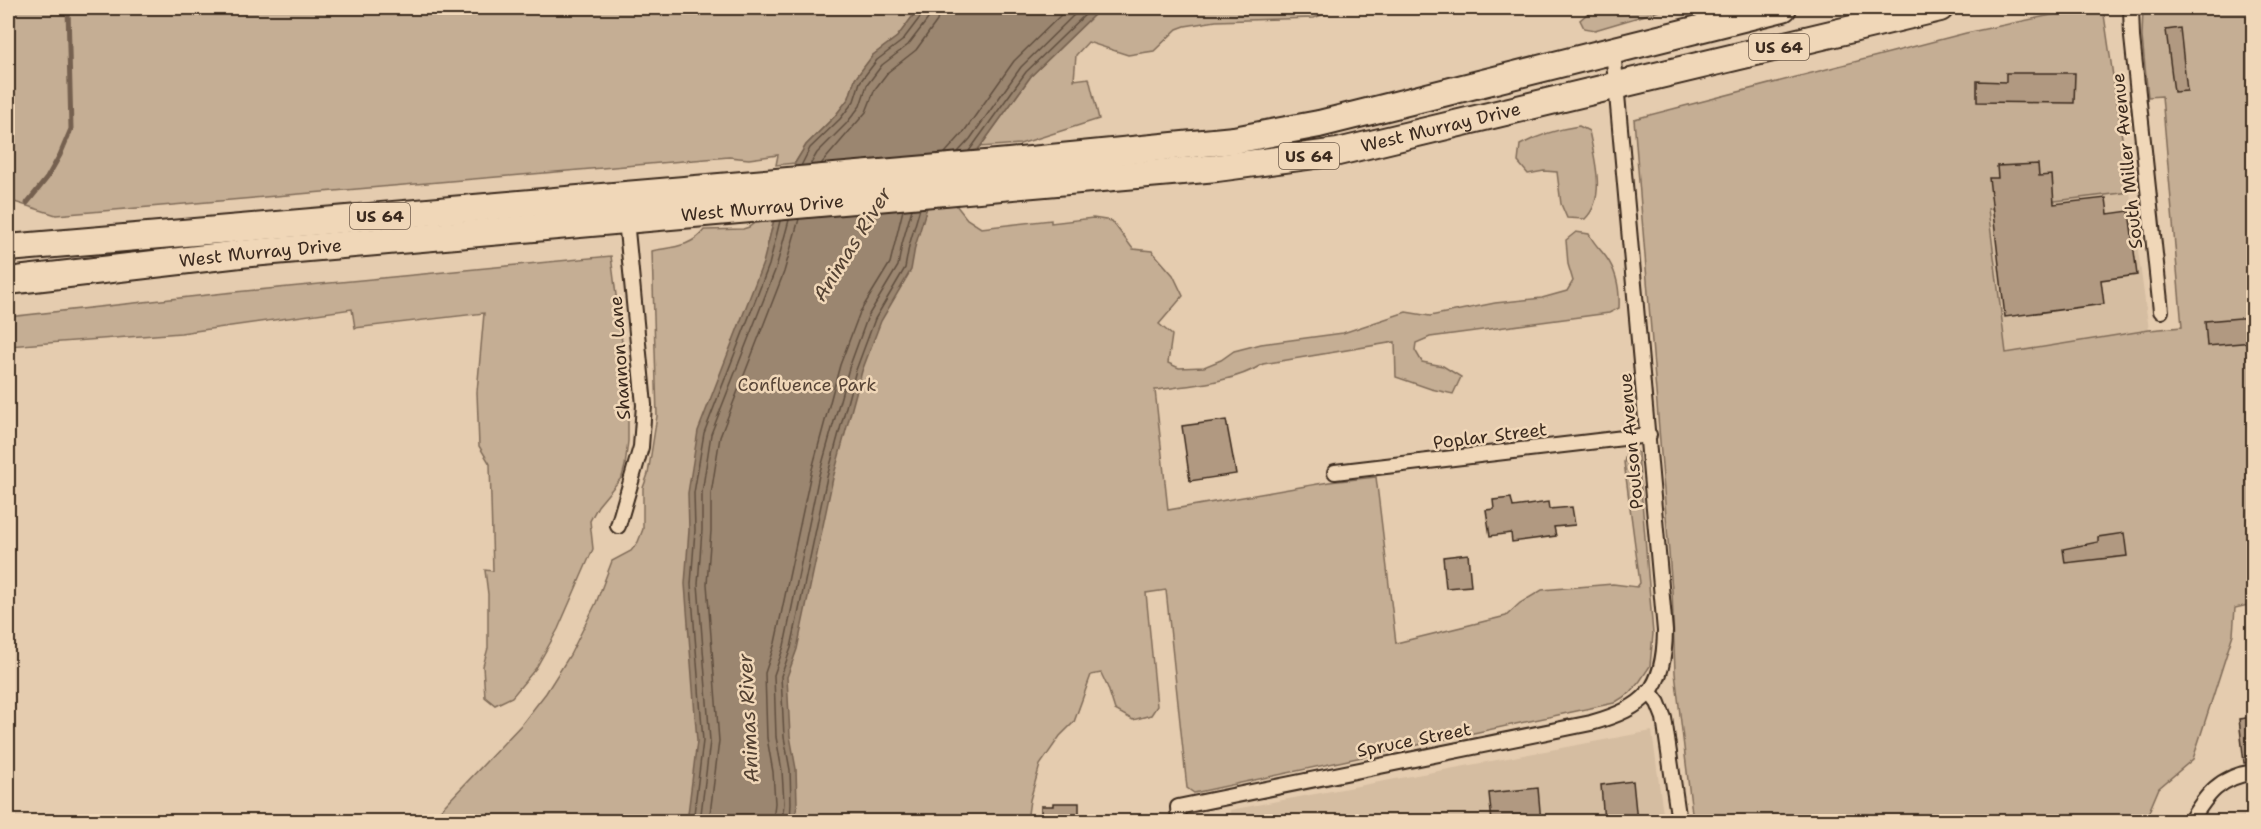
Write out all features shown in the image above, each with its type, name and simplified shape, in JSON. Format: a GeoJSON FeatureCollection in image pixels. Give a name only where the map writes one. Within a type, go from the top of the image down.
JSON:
{"type":"FeatureCollection","features":[{"type":"Feature","properties":{"kind":"highway","name":"US 64"},"geometry":{"type":"LineString","coordinates":[[1613,50],[1783,8]]}},
{"type":"Feature","properties":{"kind":"highway","name":"US 64"},"geometry":{"type":"LineString","coordinates":[[1617,86],[1940,8]]}},
{"type":"Feature","properties":{"kind":"highway","name":"West Murray Drive"},"geometry":{"type":"LineString","coordinates":[[8,248],[1192,145],[1319,124],[1613,50]]}},
{"type":"Feature","properties":{"kind":"highway","name":"West Murray Drive"},"geometry":{"type":"LineString","coordinates":[[8,281],[240,254],[1207,169],[1322,154],[1617,86]]}},
{"type":"Feature","properties":{"kind":"street","name":"South Miller Avenue"},"geometry":{"type":"LineString","coordinates":[[2131,8],[2132,37],[2161,310]]}},
{"type":"Feature","properties":{"kind":"street","name":"Poulson Avenue"},"geometry":{"type":"LineString","coordinates":[[1613,50],[1665,631],[1664,652],[1660,668],[1649,691]]}},
{"type":"Feature","properties":{"kind":"street","name":"Shannon Lane"},"geometry":{"type":"LineString","coordinates":[[618,526],[641,447],[644,405],[626,220]]}},
{"type":"Feature","properties":{"kind":"street","name":"Poplar Street"},"geometry":{"type":"LineString","coordinates":[[1335,472],[1648,435]]}},
{"type":"Feature","properties":{"kind":"street","name":"Spruce Street"},"geometry":{"type":"LineString","coordinates":[[1179,822],[1178,807],[1591,723],[1628,711],[1639,704],[1649,691]]}},
{"type":"Feature","properties":{"kind":"street"},"geometry":{"type":"LineString","coordinates":[[1649,691],[1658,703],[1664,718],[1680,822]]}},
{"type":"Feature","properties":{"kind":"street"},"geometry":{"type":"LineString","coordinates":[[2190,822],[2208,794],[2223,782],[2253,772]]}},
{"type":"Feature","properties":{"kind":"shaded area"},"geometry":{"type":"Polygon","coordinates":[[[2130,192],[2149,330],[2006,354],[1988,209],[2130,192]]]}},
{"type":"Feature","properties":{"kind":"shaded area"},"geometry":{"type":"Polygon","coordinates":[[[1652,731],[1664,821],[1232,822],[1230,810],[1652,731]]]}},
{"type":"Feature","properties":{"kind":"green space"},"geometry":{"type":"Polygon","coordinates":[[[8,8],[919,8],[897,37],[873,55],[855,79],[849,98],[835,116],[806,145],[795,163],[776,165],[778,155],[749,159],[729,157],[56,215],[8,200],[8,8]]]}},
{"type":"Feature","properties":{"kind":"green space"},"geometry":{"type":"Polygon","coordinates":[[[1101,8],[1339,8],[1314,18],[1216,21],[1185,26],[1177,29],[1154,51],[1128,55],[1088,42],[1076,55],[1074,80],[1089,78],[1099,119],[1020,144],[980,147],[1031,76],[1101,8]]]}},
{"type":"Feature","properties":{"kind":"green space"},"geometry":{"type":"Polygon","coordinates":[[[1613,8],[1669,8],[1595,30],[1584,28],[1580,20],[1587,14],[1613,8]]]}},
{"type":"Feature","properties":{"kind":"green space"},"geometry":{"type":"Polygon","coordinates":[[[2085,8],[2103,8],[2130,192],[1988,209],[2006,353],[2149,330],[2182,327],[2162,96],[2148,97],[2142,37],[2143,8],[2253,8],[2253,604],[2235,608],[2233,634],[2193,759],[2159,788],[2145,821],[1693,821],[1675,673],[1672,590],[1634,119],[1966,33],[2085,8]]]}},
{"type":"Feature","properties":{"kind":"green space"},"geometry":{"type":"Polygon","coordinates":[[[1579,126],[1589,131],[1597,177],[1596,200],[1585,219],[1567,218],[1561,204],[1557,172],[1544,171],[1528,174],[1518,162],[1520,145],[1549,133],[1579,126]]]}},
{"type":"Feature","properties":{"kind":"green space","name":"Confluence Park"},"geometry":{"type":"Polygon","coordinates":[[[956,205],[967,219],[981,228],[1051,220],[1051,223],[1093,218],[1112,221],[1133,249],[1152,251],[1173,275],[1183,296],[1159,324],[1172,335],[1168,363],[1179,368],[1204,367],[1221,360],[1234,351],[1261,344],[1343,333],[1406,312],[1430,316],[1495,303],[1542,298],[1567,291],[1573,281],[1568,264],[1566,240],[1576,232],[1589,234],[1613,269],[1618,287],[1619,308],[1609,313],[1430,337],[1416,343],[1415,350],[1422,362],[1443,366],[1461,377],[1453,394],[1396,377],[1395,342],[1263,364],[1225,379],[1155,390],[1168,510],[1329,482],[1376,477],[1396,643],[1506,616],[1520,603],[1542,590],[1613,584],[1637,587],[1640,583],[1624,462],[1627,451],[1635,449],[1638,453],[1653,634],[1650,666],[1640,681],[1630,693],[1614,703],[1194,793],[1187,788],[1166,590],[1146,593],[1157,706],[1151,715],[1133,720],[1115,710],[1101,673],[1091,675],[1074,722],[1060,736],[1040,765],[1030,800],[1027,821],[429,822],[522,724],[546,693],[570,655],[596,603],[612,561],[631,551],[638,542],[643,529],[643,488],[648,474],[657,416],[652,251],[687,243],[704,230],[743,229],[757,221],[774,220],[766,252],[927,207],[956,205]]]}},
{"type":"Feature","properties":{"kind":"green space"},"geometry":{"type":"Polygon","coordinates":[[[611,256],[628,389],[628,441],[625,466],[622,477],[598,506],[590,521],[593,549],[558,629],[536,668],[512,697],[495,705],[485,697],[483,666],[488,648],[488,594],[485,570],[493,571],[490,464],[479,446],[477,392],[484,313],[355,328],[352,309],[181,333],[8,346],[8,317],[225,293],[611,256]]]}},
{"type":"Feature","properties":{"kind":"water","name":"Animas River"},"geometry":{"type":"Polygon","coordinates":[[[919,8],[1101,8],[1031,76],[980,147],[927,207],[911,270],[881,321],[862,371],[833,478],[797,649],[787,677],[790,736],[796,769],[795,821],[687,822],[697,741],[685,584],[689,530],[688,493],[698,431],[763,263],[774,220],[795,163],[806,145],[835,116],[849,98],[855,79],[873,55],[897,37],[919,8]]]}},
{"type":"Feature","properties":{"kind":"building"},"geometry":{"type":"Polygon","coordinates":[[[2180,28],[2187,91],[2174,92],[2166,30],[2180,28]]]}},
{"type":"Feature","properties":{"kind":"building"},"geometry":{"type":"Polygon","coordinates":[[[2006,73],[2075,73],[2074,103],[1977,102],[1977,81],[2006,82],[2006,73]]]}},
{"type":"Feature","properties":{"kind":"building"},"geometry":{"type":"Polygon","coordinates":[[[2038,164],[2039,176],[2052,175],[2054,204],[2106,198],[2108,214],[2129,211],[2137,275],[2101,280],[2104,304],[2005,317],[1989,178],[1998,178],[1997,166],[2038,164]]]}},
{"type":"Feature","properties":{"kind":"building"},"geometry":{"type":"Polygon","coordinates":[[[2252,317],[2253,342],[2207,346],[2205,321],[2252,317]]]}},
{"type":"Feature","properties":{"kind":"building"},"geometry":{"type":"Polygon","coordinates":[[[1226,420],[1236,474],[1190,481],[1182,426],[1226,420]]]}},
{"type":"Feature","properties":{"kind":"building"},"geometry":{"type":"Polygon","coordinates":[[[1511,498],[1513,507],[1548,502],[1549,509],[1572,507],[1575,525],[1554,527],[1556,536],[1512,542],[1511,533],[1490,536],[1486,510],[1494,509],[1493,500],[1511,498]]]}},
{"type":"Feature","properties":{"kind":"building"},"geometry":{"type":"Polygon","coordinates":[[[2124,533],[2127,556],[2065,563],[2063,549],[2098,542],[2098,537],[2124,533]]]}},
{"type":"Feature","properties":{"kind":"building"},"geometry":{"type":"Polygon","coordinates":[[[1468,554],[1471,586],[1446,588],[1443,557],[1468,554]]]}},
{"type":"Feature","properties":{"kind":"building"},"geometry":{"type":"Polygon","coordinates":[[[2253,717],[2253,762],[2244,763],[2239,719],[2253,717]]]}},
{"type":"Feature","properties":{"kind":"building"},"geometry":{"type":"Polygon","coordinates":[[[1633,781],[1637,822],[1604,822],[1601,785],[1633,781]]]}},
{"type":"Feature","properties":{"kind":"building"},"geometry":{"type":"Polygon","coordinates":[[[1538,788],[1541,822],[1492,822],[1489,793],[1538,788]]]}},
{"type":"Feature","properties":{"kind":"building"},"geometry":{"type":"Polygon","coordinates":[[[1053,803],[1079,803],[1079,822],[1041,822],[1041,806],[1053,806],[1053,803]]]}},
{"type":"Feature","properties":{"kind":"waterway"},"geometry":{"type":"LineString","coordinates":[[27,203],[47,178],[71,129],[68,8]]}}]}
